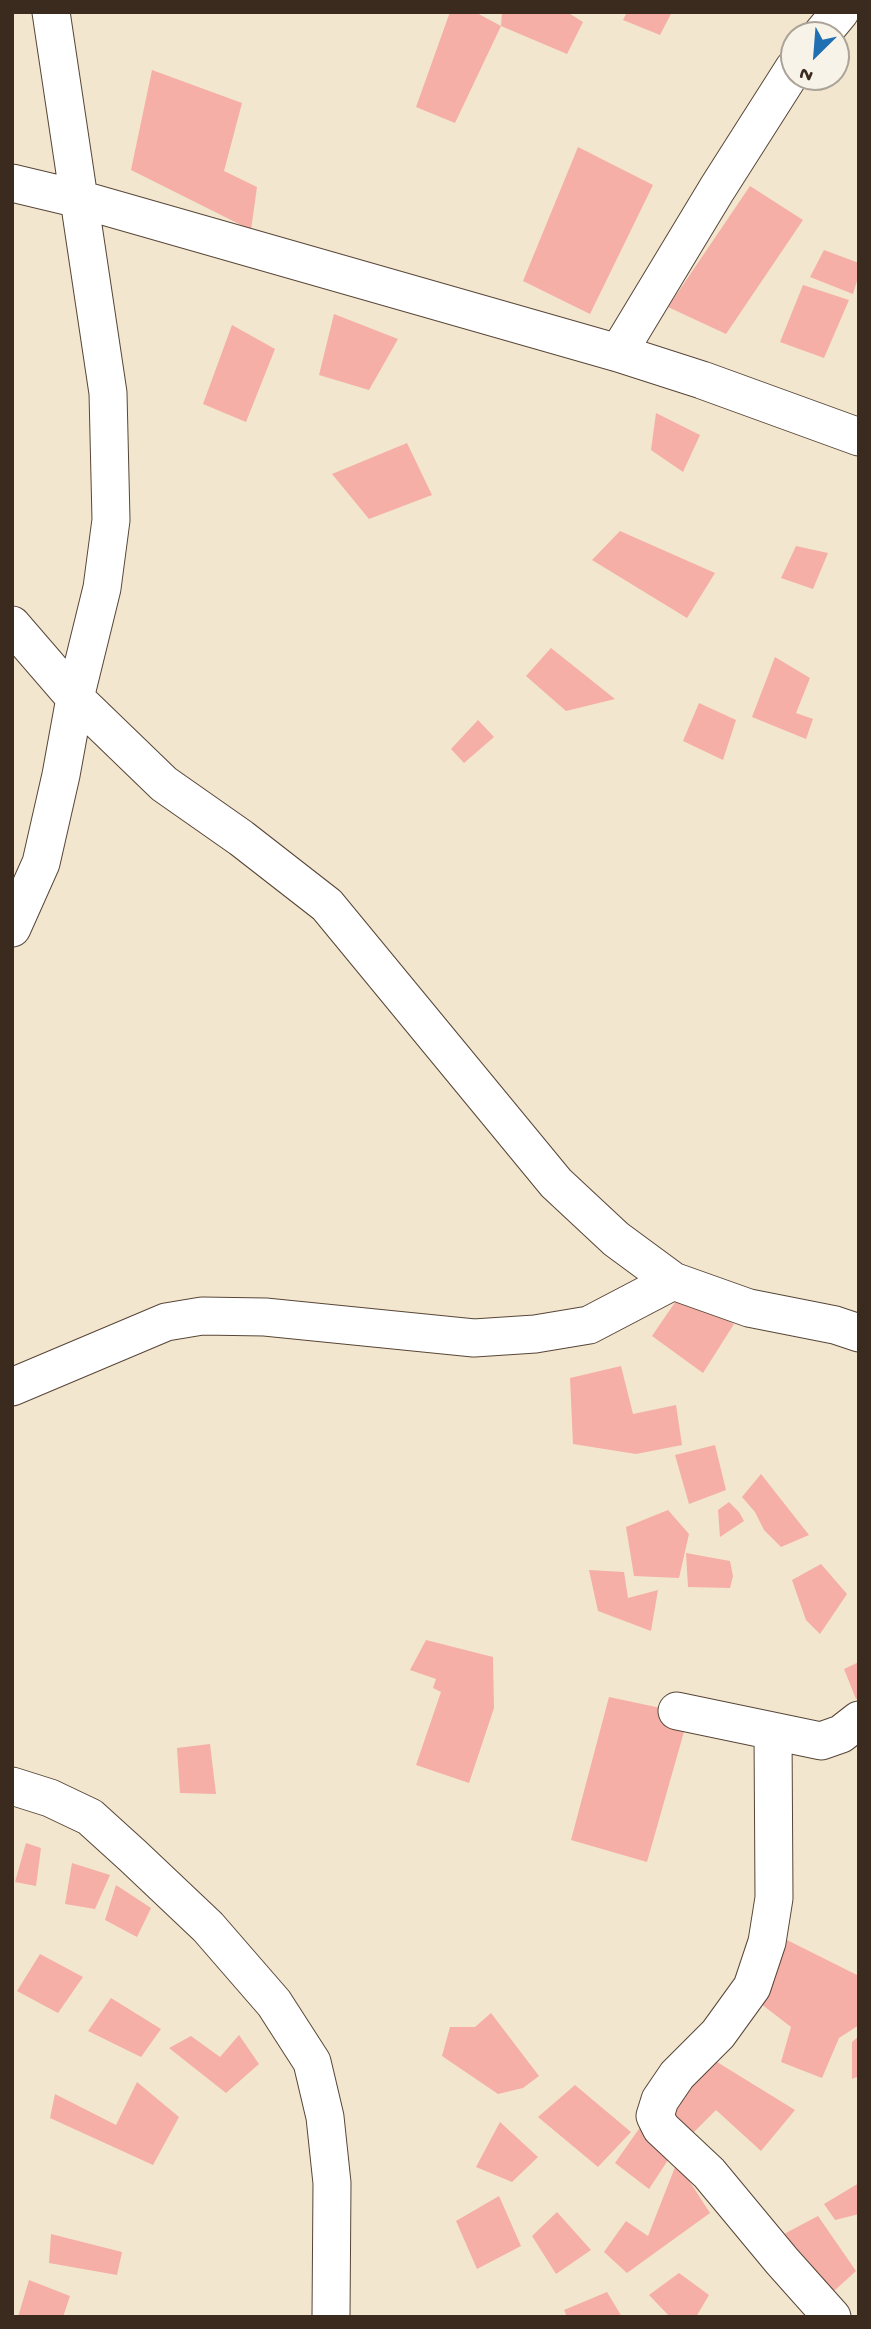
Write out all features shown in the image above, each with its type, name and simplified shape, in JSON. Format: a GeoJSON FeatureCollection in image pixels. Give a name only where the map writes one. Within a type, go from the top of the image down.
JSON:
{"type":"FeatureCollection","features":[{"type":"Feature","properties":{"kind":"street"},"geometry":{"type":"LineString","coordinates":[[12,928],[41,863],[75,698],[102,588],[111,520],[108,393],[51,12]]}},
{"type":"Feature","properties":{"kind":"street"},"geometry":{"type":"LineString","coordinates":[[618,353],[780,90]]}},
{"type":"Feature","properties":{"kind":"street"},"geometry":{"type":"LineString","coordinates":[[12,183],[79,199],[618,353],[702,380],[859,438]]}},
{"type":"Feature","properties":{"kind":"street"},"geometry":{"type":"LineString","coordinates":[[12,625],[75,698],[164,784],[241,838],[327,905],[556,1182],[616,1239],[673,1281],[749,1308],[835,1325],[859,1333]]}},
{"type":"Feature","properties":{"kind":"street"},"geometry":{"type":"LineString","coordinates":[[12,1387],[166,1322],[202,1316],[265,1317],[474,1338],[535,1334],[589,1325],[673,1281]]}},
{"type":"Feature","properties":{"kind":"street"},"geometry":{"type":"LineString","coordinates":[[677,1711],[821,1741],[841,1734],[859,1720]]}},
{"type":"Feature","properties":{"kind":"street"},"geometry":{"type":"LineString","coordinates":[[773,1732],[775,1898],[767,1942],[752,1987],[718,2034],[677,2075],[660,2100],[655,2116],[661,2129],[709,2173],[832,2317]]}},
{"type":"Feature","properties":{"kind":"street"},"geometry":{"type":"LineString","coordinates":[[12,1786],[50,1798],[90,1817],[133,1856],[216,1937],[274,2003],[312,2062],[325,2117],[332,2183],[331,2317]]}},
{"type":"Feature","properties":{"kind":"building"},"geometry":{"type":"Polygon","coordinates":[[[450,12],[475,12],[501,26],[455,123],[416,107],[450,12]]]}},
{"type":"Feature","properties":{"kind":"building"},"geometry":{"type":"Polygon","coordinates":[[[502,12],[567,12],[583,22],[567,54],[501,26],[502,12]]]}},
{"type":"Feature","properties":{"kind":"building"},"geometry":{"type":"Polygon","coordinates":[[[627,12],[672,12],[660,35],[623,20],[627,12]]]}},
{"type":"Feature","properties":{"kind":"building"},"geometry":{"type":"Polygon","coordinates":[[[152,70],[242,103],[224,171],[257,187],[251,230],[131,170],[152,70]]]}},
{"type":"Feature","properties":{"kind":"building"},"geometry":{"type":"Polygon","coordinates":[[[578,147],[653,185],[590,314],[523,281],[578,147]]]}},
{"type":"Feature","properties":{"kind":"building"},"geometry":{"type":"Polygon","coordinates":[[[750,186],[803,220],[726,334],[668,307],[750,186]]]}},
{"type":"Feature","properties":{"kind":"building"},"geometry":{"type":"Polygon","coordinates":[[[824,250],[859,263],[853,294],[810,277],[824,250]]]}},
{"type":"Feature","properties":{"kind":"building"},"geometry":{"type":"Polygon","coordinates":[[[803,285],[849,300],[824,358],[780,342],[803,285]]]}},
{"type":"Feature","properties":{"kind":"building"},"geometry":{"type":"Polygon","coordinates":[[[334,314],[398,339],[369,390],[319,375],[334,314]]]}},
{"type":"Feature","properties":{"kind":"building"},"geometry":{"type":"Polygon","coordinates":[[[232,325],[275,349],[246,422],[203,404],[232,325]]]}},
{"type":"Feature","properties":{"kind":"building"},"geometry":{"type":"Polygon","coordinates":[[[656,413],[700,435],[683,472],[651,450],[656,413]]]}},
{"type":"Feature","properties":{"kind":"building"},"geometry":{"type":"Polygon","coordinates":[[[407,443],[432,495],[369,519],[332,474],[407,443]]]}},
{"type":"Feature","properties":{"kind":"building"},"geometry":{"type":"Polygon","coordinates":[[[620,531],[715,573],[687,618],[592,560],[620,531]]]}},
{"type":"Feature","properties":{"kind":"building"},"geometry":{"type":"Polygon","coordinates":[[[796,546],[828,553],[813,589],[781,578],[796,546]]]}},
{"type":"Feature","properties":{"kind":"building"},"geometry":{"type":"Polygon","coordinates":[[[551,648],[615,699],[566,711],[526,676],[551,648]]]}},
{"type":"Feature","properties":{"kind":"building"},"geometry":{"type":"Polygon","coordinates":[[[775,657],[810,678],[796,713],[813,719],[806,739],[752,717],[775,657]]]}},
{"type":"Feature","properties":{"kind":"building"},"geometry":{"type":"Polygon","coordinates":[[[699,703],[736,720],[723,760],[683,741],[699,703]]]}},
{"type":"Feature","properties":{"kind":"building"},"geometry":{"type":"Polygon","coordinates":[[[478,720],[494,737],[464,763],[451,749],[478,720]]]}},
{"type":"Feature","properties":{"kind":"building"},"geometry":{"type":"Polygon","coordinates":[[[680,1295],[734,1324],[703,1373],[652,1336],[680,1295]]]}},
{"type":"Feature","properties":{"kind":"building"},"geometry":{"type":"Polygon","coordinates":[[[621,1366],[633,1414],[676,1405],[682,1445],[636,1454],[573,1444],[570,1378],[621,1366]]]}},
{"type":"Feature","properties":{"kind":"building"},"geometry":{"type":"Polygon","coordinates":[[[715,1445],[726,1490],[689,1504],[675,1455],[715,1445]]]}},
{"type":"Feature","properties":{"kind":"building"},"geometry":{"type":"Polygon","coordinates":[[[761,1474],[809,1535],[781,1547],[764,1530],[755,1512],[742,1497],[761,1474]]]}},
{"type":"Feature","properties":{"kind":"building"},"geometry":{"type":"Polygon","coordinates":[[[729,1502],[744,1521],[720,1537],[718,1510],[729,1502]]]}},
{"type":"Feature","properties":{"kind":"building"},"geometry":{"type":"Polygon","coordinates":[[[668,1510],[689,1534],[679,1578],[634,1576],[626,1527],[668,1510]]]}},
{"type":"Feature","properties":{"kind":"building"},"geometry":{"type":"Polygon","coordinates":[[[686,1553],[730,1561],[733,1576],[730,1588],[688,1587],[686,1553]]]}},
{"type":"Feature","properties":{"kind":"building"},"geometry":{"type":"Polygon","coordinates":[[[821,1564],[847,1594],[820,1634],[806,1620],[792,1580],[821,1564]]]}},
{"type":"Feature","properties":{"kind":"building"},"geometry":{"type":"Polygon","coordinates":[[[589,1570],[624,1572],[628,1598],[658,1590],[651,1631],[598,1611],[589,1570]]]}},
{"type":"Feature","properties":{"kind":"building"},"geometry":{"type":"Polygon","coordinates":[[[426,1640],[493,1657],[494,1708],[469,1783],[416,1765],[441,1692],[433,1688],[436,1679],[410,1670],[426,1640]]]}},
{"type":"Feature","properties":{"kind":"building"},"geometry":{"type":"Polygon","coordinates":[[[859,1662],[859,1697],[856,1699],[844,1669],[859,1662]]]}},
{"type":"Feature","properties":{"kind":"building"},"geometry":{"type":"Polygon","coordinates":[[[609,1697],[689,1714],[647,1862],[571,1840],[609,1697]]]}},
{"type":"Feature","properties":{"kind":"building"},"geometry":{"type":"Polygon","coordinates":[[[210,1744],[216,1794],[180,1793],[177,1748],[210,1744]]]}},
{"type":"Feature","properties":{"kind":"building"},"geometry":{"type":"Polygon","coordinates":[[[26,1843],[41,1848],[36,1886],[15,1882],[26,1843]]]}},
{"type":"Feature","properties":{"kind":"building"},"geometry":{"type":"Polygon","coordinates":[[[72,1863],[110,1875],[95,1909],[65,1904],[72,1863]]]}},
{"type":"Feature","properties":{"kind":"building"},"geometry":{"type":"Polygon","coordinates":[[[116,1885],[151,1908],[137,1937],[105,1920],[116,1885]]]}},
{"type":"Feature","properties":{"kind":"building"},"geometry":{"type":"Polygon","coordinates":[[[785,1939],[859,1976],[859,2025],[839,2038],[822,2078],[781,2062],[791,2027],[756,2000],[785,1939]]]}},
{"type":"Feature","properties":{"kind":"building"},"geometry":{"type":"Polygon","coordinates":[[[40,1954],[83,1977],[58,2013],[17,1991],[40,1954]]]}},
{"type":"Feature","properties":{"kind":"building"},"geometry":{"type":"Polygon","coordinates":[[[111,1998],[161,2029],[141,2057],[88,2031],[111,1998]]]}},
{"type":"Feature","properties":{"kind":"building"},"geometry":{"type":"Polygon","coordinates":[[[491,2013],[539,2076],[523,2088],[498,2094],[442,2056],[450,2027],[475,2027],[491,2013]]]}},
{"type":"Feature","properties":{"kind":"building"},"geometry":{"type":"Polygon","coordinates":[[[239,2035],[259,2064],[226,2093],[169,2048],[191,2036],[220,2057],[239,2035]]]}},
{"type":"Feature","properties":{"kind":"building"},"geometry":{"type":"Polygon","coordinates":[[[859,2036],[859,2076],[852,2079],[852,2042],[859,2036]]]}},
{"type":"Feature","properties":{"kind":"building"},"geometry":{"type":"Polygon","coordinates":[[[717,2062],[795,2110],[761,2151],[716,2110],[689,2137],[655,2116],[717,2062]]]}},
{"type":"Feature","properties":{"kind":"building"},"geometry":{"type":"Polygon","coordinates":[[[137,2082],[179,2117],[153,2165],[50,2118],[55,2094],[116,2125],[137,2082]]]}},
{"type":"Feature","properties":{"kind":"building"},"geometry":{"type":"Polygon","coordinates":[[[575,2085],[631,2132],[598,2167],[538,2117],[575,2085]]]}},
{"type":"Feature","properties":{"kind":"building"},"geometry":{"type":"Polygon","coordinates":[[[500,2122],[538,2157],[512,2182],[476,2167],[500,2122]]]}},
{"type":"Feature","properties":{"kind":"building"},"geometry":{"type":"Polygon","coordinates":[[[641,2126],[668,2160],[649,2189],[615,2163],[641,2126]]]}},
{"type":"Feature","properties":{"kind":"building"},"geometry":{"type":"Polygon","coordinates":[[[677,2162],[710,2213],[627,2273],[604,2252],[626,2221],[648,2236],[677,2162]]]}},
{"type":"Feature","properties":{"kind":"building"},"geometry":{"type":"Polygon","coordinates":[[[859,2183],[859,2214],[835,2220],[824,2204],[859,2183]]]}},
{"type":"Feature","properties":{"kind":"building"},"geometry":{"type":"Polygon","coordinates":[[[499,2196],[521,2246],[477,2269],[456,2221],[499,2196]]]}},
{"type":"Feature","properties":{"kind":"building"},"geometry":{"type":"Polygon","coordinates":[[[557,2212],[591,2250],[556,2274],[532,2236],[557,2212]]]}},
{"type":"Feature","properties":{"kind":"building"},"geometry":{"type":"Polygon","coordinates":[[[818,2216],[856,2271],[834,2291],[784,2234],[818,2216]]]}},
{"type":"Feature","properties":{"kind":"building"},"geometry":{"type":"Polygon","coordinates":[[[51,2234],[122,2252],[117,2275],[49,2263],[51,2234]]]}},
{"type":"Feature","properties":{"kind":"building"},"geometry":{"type":"Polygon","coordinates":[[[679,2273],[709,2295],[696,2317],[670,2317],[649,2295],[679,2273]]]}},
{"type":"Feature","properties":{"kind":"building"},"geometry":{"type":"Polygon","coordinates":[[[29,2280],[70,2296],[63,2317],[18,2317],[29,2280]]]}},
{"type":"Feature","properties":{"kind":"building"},"geometry":{"type":"Polygon","coordinates":[[[607,2292],[622,2317],[567,2317],[564,2310],[607,2292]]]}}]}
